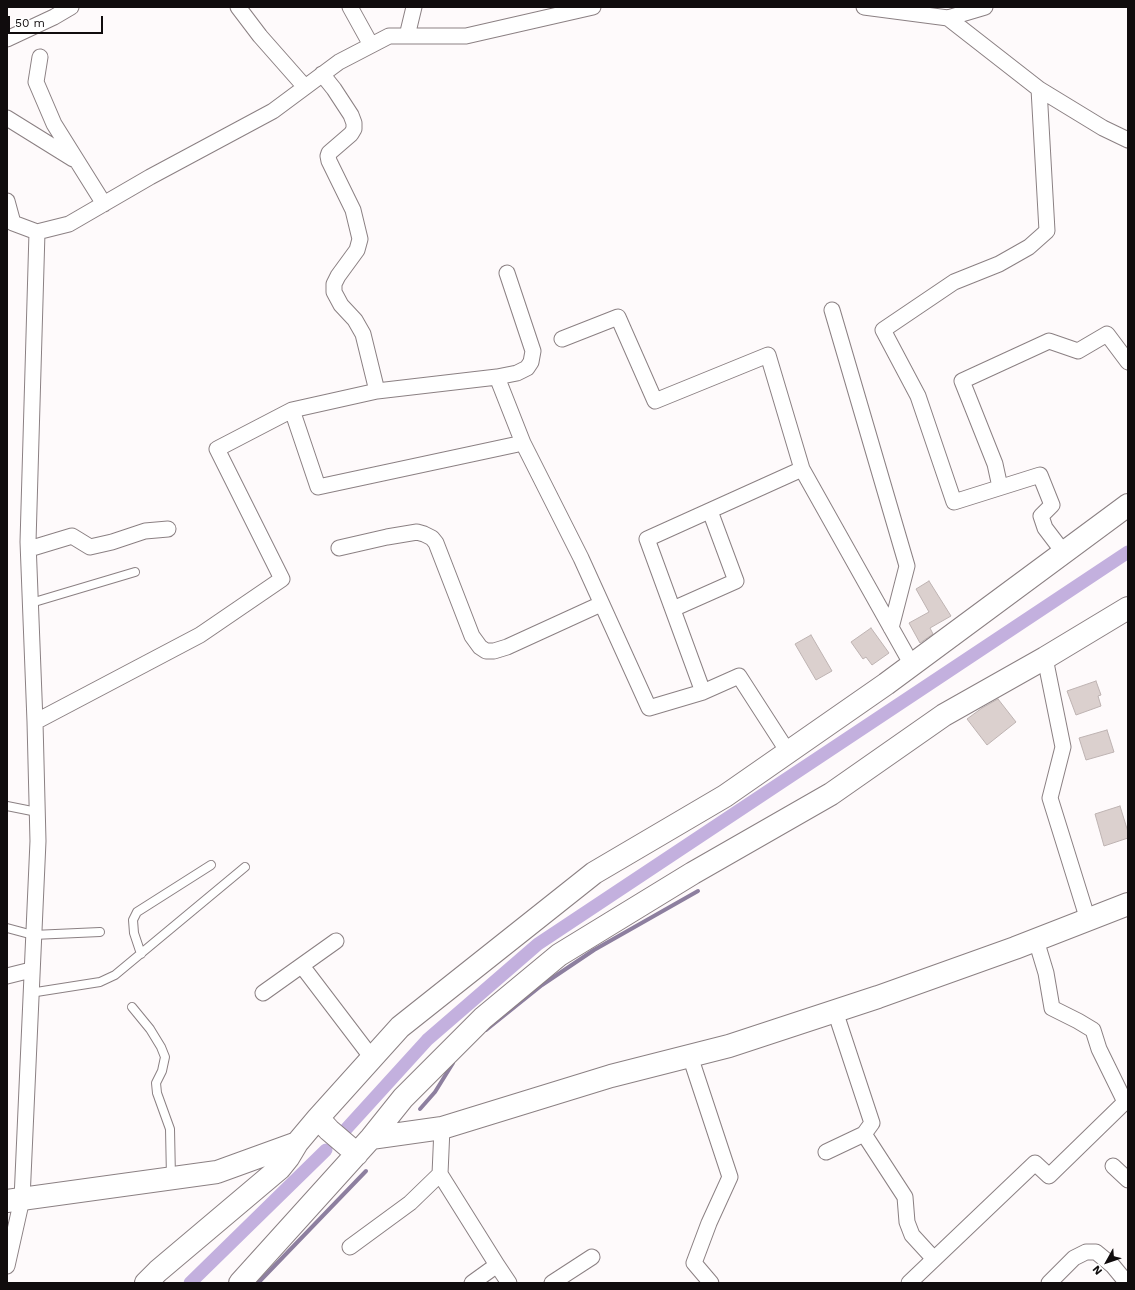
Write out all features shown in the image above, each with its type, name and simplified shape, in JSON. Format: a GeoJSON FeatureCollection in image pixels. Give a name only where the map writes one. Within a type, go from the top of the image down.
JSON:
{"type":"FeatureCollection","features":[{"type":"Feature","properties":{"kind":"street"},"geometry":{"type":"LineString","coordinates":[[7,39],[54,18],[71,7]]}},
{"type":"Feature","properties":{"kind":"street"},"geometry":{"type":"LineString","coordinates":[[238,7],[260,36],[305,87]]}},
{"type":"Feature","properties":{"kind":"street"},"geometry":{"type":"LineString","coordinates":[[350,7],[371,45]]}},
{"type":"Feature","properties":{"kind":"street"},"geometry":{"type":"LineString","coordinates":[[407,36],[414,7]]}},
{"type":"Feature","properties":{"kind":"street"},"geometry":{"type":"LineString","coordinates":[[7,201],[10,222],[37,232],[69,224],[156,173],[274,111],[339,62],[389,36],[466,36],[593,7]]}},
{"type":"Feature","properties":{"kind":"street"},"geometry":{"type":"LineString","coordinates":[[864,7],[948,18],[985,7]]}},
{"type":"Feature","properties":{"kind":"street"},"geometry":{"type":"LineString","coordinates":[[948,18],[1039,89],[1103,128],[1128,140]]}},
{"type":"Feature","properties":{"kind":"street"},"geometry":{"type":"LineString","coordinates":[[40,57],[36,82],[54,124],[104,204]]}},
{"type":"Feature","properties":{"kind":"street"},"geometry":{"type":"LineString","coordinates":[[322,74],[351,115],[354,123],[354,129],[328,156],[353,210],[360,239],[357,250],[334,284],[334,292],[340,305],[355,320],[363,334],[377,391]]}},
{"type":"Feature","properties":{"kind":"street"},"geometry":{"type":"LineString","coordinates":[[1039,89],[1047,231],[1029,247],[999,264],[954,282],[883,330],[918,396],[954,502],[1040,474],[1052,505],[1041,516],[1045,528],[1064,553]]}},
{"type":"Feature","properties":{"kind":"street"},"geometry":{"type":"LineString","coordinates":[[7,118],[78,162]]}},
{"type":"Feature","properties":{"kind":"street"},"geometry":{"type":"LineString","coordinates":[[7,1266],[15,1200],[30,993],[38,841],[29,549],[37,232]]}},
{"type":"Feature","properties":{"kind":"street"},"geometry":{"type":"LineString","coordinates":[[35,722],[200,635],[282,579],[217,449],[292,410],[377,391],[497,377],[517,373],[526,368],[531,362],[533,351],[507,273]]}},
{"type":"Feature","properties":{"kind":"street"},"geometry":{"type":"LineString","coordinates":[[832,310],[907,566],[891,628]]}},
{"type":"Feature","properties":{"kind":"street"},"geometry":{"type":"LineString","coordinates":[[562,339],[618,317],[655,400],[768,355],[802,470],[912,665]]}},
{"type":"Feature","properties":{"kind":"street"},"geometry":{"type":"LineString","coordinates":[[1000,487],[995,464],[962,380],[1049,341],[1078,351],[1107,334],[1128,362]]}},
{"type":"Feature","properties":{"kind":"street"},"geometry":{"type":"LineString","coordinates":[[497,377],[523,443],[581,558],[649,708],[703,692],[739,676],[788,752]]}},
{"type":"Feature","properties":{"kind":"street"},"geometry":{"type":"LineString","coordinates":[[292,410],[318,488],[523,443]]}},
{"type":"Feature","properties":{"kind":"street"},"geometry":{"type":"LineString","coordinates":[[703,692],[647,539],[802,470]]}},
{"type":"Feature","properties":{"kind":"street"},"geometry":{"type":"LineString","coordinates":[[240,1283],[337,1136],[372,1058],[400,1027],[594,873],[725,796],[912,665],[1128,505]]}},
{"type":"Feature","properties":{"kind":"street"},"geometry":{"type":"LineString","coordinates":[[673,609],[736,581],[710,511]]}},
{"type":"Feature","properties":{"kind":"street"},"geometry":{"type":"LineString","coordinates":[[29,549],[72,536],[90,547],[112,542],[145,531],[168,529]]}},
{"type":"Feature","properties":{"kind":"street"},"geometry":{"type":"LineString","coordinates":[[339,548],[417,532],[432,538],[436,543],[472,636],[480,647],[486,651],[494,651],[507,647],[601,604]]}},
{"type":"Feature","properties":{"kind":"street"},"geometry":{"type":"LineString","coordinates":[[371,1138],[403,1098],[483,1018],[559,955],[693,873],[831,794],[944,715],[1045,658],[1128,608]]}},
{"type":"Feature","properties":{"kind":"street"},"geometry":{"type":"LineString","coordinates":[[1045,658],[1063,747],[1050,798],[1088,920]]}},
{"type":"Feature","properties":{"kind":"street"},"geometry":{"type":"LineString","coordinates":[[15,1200],[217,1172],[297,1143],[337,1136],[371,1138],[442,1128],[611,1076],[730,1046],[835,1011],[1036,940],[1128,904]]}},
{"type":"Feature","properties":{"kind":"street"},"geometry":{"type":"LineString","coordinates":[[909,1283],[1035,1163],[1049,1176],[1125,1102],[1099,1049],[1093,1030],[1052,1008],[1046,973],[1036,940]]}},
{"type":"Feature","properties":{"kind":"street"},"geometry":{"type":"LineString","coordinates":[[263,993],[336,941]]}},
{"type":"Feature","properties":{"kind":"street"},"geometry":{"type":"LineString","coordinates":[[302,966],[372,1058]]}},
{"type":"Feature","properties":{"kind":"street"},"geometry":{"type":"LineString","coordinates":[[7,976],[31,970]]}},
{"type":"Feature","properties":{"kind":"street"},"geometry":{"type":"LineString","coordinates":[[826,1152],[864,1134],[872,1123],[835,1011]]}},
{"type":"Feature","properties":{"kind":"street"},"geometry":{"type":"LineString","coordinates":[[690,1056],[730,1177],[709,1223],[694,1263],[711,1283]]}},
{"type":"Feature","properties":{"kind":"street"},"geometry":{"type":"LineString","coordinates":[[442,1128],[440,1174],[509,1283]]}},
{"type":"Feature","properties":{"kind":"street"},"geometry":{"type":"LineString","coordinates":[[864,1134],[905,1197],[907,1222],[912,1235],[934,1259]]}},
{"type":"Feature","properties":{"kind":"street"},"geometry":{"type":"LineString","coordinates":[[146,1283],[158,1271],[280,1168],[297,1143]]}},
{"type":"Feature","properties":{"kind":"street"},"geometry":{"type":"LineString","coordinates":[[1113,1166],[1128,1180]]}},
{"type":"Feature","properties":{"kind":"street"},"geometry":{"type":"LineString","coordinates":[[350,1247],[410,1203],[440,1174]]}},
{"type":"Feature","properties":{"kind":"street"},"geometry":{"type":"LineString","coordinates":[[1049,1283],[1074,1258],[1086,1252],[1096,1252],[1106,1259],[1127,1283]]}},
{"type":"Feature","properties":{"kind":"street"},"geometry":{"type":"LineString","coordinates":[[552,1283],[592,1257]]}},
{"type":"Feature","properties":{"kind":"street"},"geometry":{"type":"LineString","coordinates":[[472,1283],[497,1265]]}},
{"type":"Feature","properties":{"kind":"lane"},"geometry":{"type":"LineString","coordinates":[[31,603],[135,572]]}},
{"type":"Feature","properties":{"kind":"lane"},"geometry":{"type":"LineString","coordinates":[[7,806],[37,812]]}},
{"type":"Feature","properties":{"kind":"lane"},"geometry":{"type":"LineString","coordinates":[[141,954],[134,933],[133,920],[137,912],[211,864]]}},
{"type":"Feature","properties":{"kind":"lane"},"geometry":{"type":"LineString","coordinates":[[30,993],[100,982],[115,975],[245,867]]}},
{"type":"Feature","properties":{"kind":"lane"},"geometry":{"type":"LineString","coordinates":[[7,928],[33,935],[100,932]]}},
{"type":"Feature","properties":{"kind":"lane"},"geometry":{"type":"LineString","coordinates":[[132,1008],[150,1029],[161,1047],[165,1058],[162,1072],[156,1083],[157,1093],[170,1129],[171,1178]]}},
{"type":"Feature","properties":{"kind":"building"},"geometry":{"type":"Polygon","coordinates":[[[929,581],[951,616],[930,628],[933,634],[920,643],[909,623],[929,612],[916,589],[929,581]]]}},
{"type":"Feature","properties":{"kind":"building"},"geometry":{"type":"Polygon","coordinates":[[[871,628],[889,653],[872,665],[866,657],[863,659],[851,642],[871,628]]]}},
{"type":"Feature","properties":{"kind":"building"},"geometry":{"type":"Polygon","coordinates":[[[811,635],[832,671],[816,680],[795,644],[811,635]]]}},
{"type":"Feature","properties":{"kind":"building"},"geometry":{"type":"Polygon","coordinates":[[[1096,681],[1101,695],[1098,696],[1101,706],[1076,715],[1067,691],[1096,681]]]}},
{"type":"Feature","properties":{"kind":"building"},"geometry":{"type":"Polygon","coordinates":[[[998,699],[1016,722],[987,745],[967,719],[998,699]]]}},
{"type":"Feature","properties":{"kind":"building"},"geometry":{"type":"Polygon","coordinates":[[[1107,730],[1114,752],[1086,760],[1079,738],[1107,730]]]}},
{"type":"Feature","properties":{"kind":"building"},"geometry":{"type":"Polygon","coordinates":[[[1120,806],[1128,832],[1128,838],[1104,846],[1095,814],[1120,806]]]}},
{"type":"Feature","properties":{"kind":"waterway"},"geometry":{"type":"LineString","coordinates":[[346,1129],[427,1040],[538,944],[1128,552]]}},
{"type":"Feature","properties":{"kind":"waterway"},"geometry":{"type":"LineString","coordinates":[[486,1030],[542,985],[594,950],[698,891]]}},
{"type":"Feature","properties":{"kind":"waterway"},"geometry":{"type":"LineString","coordinates":[[420,1109],[435,1092],[453,1063]]}},
{"type":"Feature","properties":{"kind":"waterway"},"geometry":{"type":"LineString","coordinates":[[190,1283],[326,1150]]}},
{"type":"Feature","properties":{"kind":"waterway"},"geometry":{"type":"LineString","coordinates":[[258,1283],[366,1171]]}}]}
